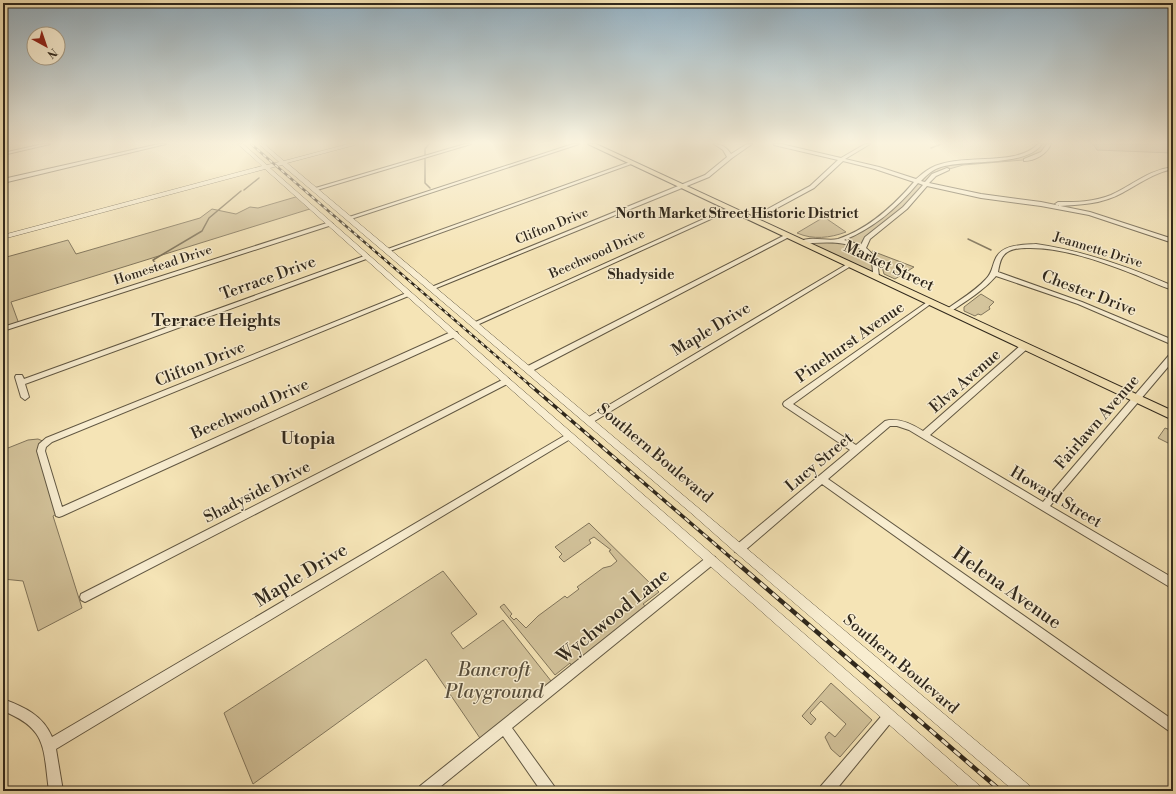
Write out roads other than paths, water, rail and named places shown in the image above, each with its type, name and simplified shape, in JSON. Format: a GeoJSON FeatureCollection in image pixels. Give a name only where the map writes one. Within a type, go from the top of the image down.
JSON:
{"type":"FeatureCollection","features":[{"type":"Feature","properties":{"kind":"main road","name":"Market Street"},"geometry":{"type":"LineString","coordinates":[[671,181],[1173,416]]}},
{"type":"Feature","properties":{"kind":"street"},"geometry":{"type":"LineString","coordinates":[[3,237],[214,181]]}},
{"type":"Feature","properties":{"kind":"street"},"geometry":{"type":"LineString","coordinates":[[283,181],[506,381],[596,458],[975,791]]}},
{"type":"Feature","properties":{"kind":"street","name":"Southern Boulevard"},"geometry":{"type":"LineString","coordinates":[[306,181],[616,442],[1025,791]]}},
{"type":"Feature","properties":{"kind":"street"},"geometry":{"type":"LineString","coordinates":[[316,189],[343,181]]}},
{"type":"Feature","properties":{"kind":"street"},"geometry":{"type":"LineString","coordinates":[[349,218],[463,181]]}},
{"type":"Feature","properties":{"kind":"street"},"geometry":{"type":"LineString","coordinates":[[388,250],[581,181]]}},
{"type":"Feature","properties":{"kind":"street","name":"Clifton Drive"},"geometry":{"type":"LineString","coordinates":[[432,288],[694,181]]}},
{"type":"Feature","properties":{"kind":"street"},"geometry":{"type":"LineString","coordinates":[[753,220],[812,187],[819,181]]}},
{"type":"Feature","properties":{"kind":"street"},"geometry":{"type":"LineString","coordinates":[[918,181],[982,196],[1041,204],[1106,218],[1173,241]]}},
{"type":"Feature","properties":{"kind":"street"},"geometry":{"type":"LineString","coordinates":[[838,241],[865,230],[888,212],[918,181]]}},
{"type":"Feature","properties":{"kind":"street"},"geometry":{"type":"LineString","coordinates":[[863,249],[867,238],[897,215],[929,181]]}},
{"type":"Feature","properties":{"kind":"street"},"geometry":{"type":"LineString","coordinates":[[1041,204],[1081,203],[1105,199],[1137,181]]}},
{"type":"Feature","properties":{"kind":"street","name":"Beechwood Drive"},"geometry":{"type":"LineString","coordinates":[[475,324],[730,209]]}},
{"type":"Feature","properties":{"kind":"street"},"geometry":{"type":"LineString","coordinates":[[888,212],[897,215]]}},
{"type":"Feature","properties":{"kind":"street","name":"Homestead Drive"},"geometry":{"type":"LineString","coordinates":[[4,329],[330,224]]}},
{"type":"Feature","properties":{"kind":"street"},"geometry":{"type":"LineString","coordinates":[[529,369],[787,236]]}},
{"type":"Feature","properties":{"kind":"street"},"geometry":{"type":"LineString","coordinates":[[802,242],[838,241],[863,249],[876,262],[876,278]]}},
{"type":"Feature","properties":{"kind":"street","name":"Jeannette Drive"},"geometry":{"type":"LineString","coordinates":[[948,311],[982,287],[994,273],[998,258],[1003,252],[1017,247],[1040,246],[1076,253],[1173,288]]}},
{"type":"Feature","properties":{"kind":"street","name":"Terrace Drive"},"geometry":{"type":"LineString","coordinates":[[25,397],[20,380],[367,257]]}},
{"type":"Feature","properties":{"kind":"street","name":"Maple Drive"},"geometry":{"type":"LineString","coordinates":[[590,420],[849,265]]}},
{"type":"Feature","properties":{"kind":"street","name":"Chester Drive"},"geometry":{"type":"LineString","coordinates":[[994,273],[1080,303],[1173,343]]}},
{"type":"Feature","properties":{"kind":"street","name":"Clifton Drive"},"geometry":{"type":"LineString","coordinates":[[59,513],[41,451],[45,442],[409,294]]}},
{"type":"Feature","properties":{"kind":"street","name":"Pinehurst Avenue"},"geometry":{"type":"LineString","coordinates":[[856,450],[787,404],[930,302]]}},
{"type":"Feature","properties":{"kind":"street","name":"Beechwood Drive"},"geometry":{"type":"LineString","coordinates":[[59,513],[454,334]]}},
{"type":"Feature","properties":{"kind":"street","name":"Elva Avenue"},"geometry":{"type":"LineString","coordinates":[[924,436],[1024,347]]}},
{"type":"Feature","properties":{"kind":"street","name":"Fairlawn Avenue"},"geometry":{"type":"LineString","coordinates":[[1044,507],[1173,356]]}},
{"type":"Feature","properties":{"kind":"street","name":"Shadyside Drive"},"geometry":{"type":"LineString","coordinates":[[85,597],[506,381]]}},
{"type":"Feature","properties":{"kind":"street","name":"Lucy Street"},"geometry":{"type":"LineString","coordinates":[[739,548],[890,423],[905,425],[924,436]]}},
{"type":"Feature","properties":{"kind":"street","name":"Maple Drive"},"geometry":{"type":"LineString","coordinates":[[50,745],[569,436]]}},
{"type":"Feature","properties":{"kind":"street","name":"Howard Street"},"geometry":{"type":"LineString","coordinates":[[924,436],[1173,584]]}},
{"type":"Feature","properties":{"kind":"street","name":"Helena Avenue"},"geometry":{"type":"LineString","coordinates":[[821,479],[1173,727]]}},
{"type":"Feature","properties":{"kind":"street","name":"Wychwood Lane"},"geometry":{"type":"LineString","coordinates":[[425,791],[711,560]]}},
{"type":"Feature","properties":{"kind":"street"},"geometry":{"type":"LineString","coordinates":[[3,705],[28,716],[41,728],[50,745],[56,791]]}},
{"type":"Feature","properties":{"kind":"street"},"geometry":{"type":"LineString","coordinates":[[826,791],[889,716]]}},
{"type":"Feature","properties":{"kind":"street"},"geometry":{"type":"LineString","coordinates":[[504,727],[549,791]]}},
{"type":"Feature","properties":{"kind":"waterway"},"geometry":{"type":"LineString","coordinates":[[244,190],[255,181]]}},
{"type":"Feature","properties":{"kind":"waterway"},"geometry":{"type":"LineString","coordinates":[[425,181],[430,188]]}},
{"type":"Feature","properties":{"kind":"waterway"},"geometry":{"type":"LineString","coordinates":[[156,264],[153,260],[202,231],[209,218],[241,191]]}},
{"type":"Feature","properties":{"kind":"waterway"},"geometry":{"type":"LineString","coordinates":[[968,239],[991,250]]}},
{"type":"Feature","properties":{"kind":"railway"},"geometry":{"type":"LineString","coordinates":[[294,181],[531,386]]}},
{"type":"Feature","properties":{"kind":"railway"},"geometry":{"type":"LineString","coordinates":[[530,385],[737,563]]}},
{"type":"Feature","properties":{"kind":"railway"},"geometry":{"type":"LineString","coordinates":[[736,562],[1001,791]]}},
{"type":"Feature","properties":{"kind":"district","name":"North Market Street Historic District"},"geometry":{"type":"Point","coordinates":[737,214]}},
{"type":"Feature","properties":{"kind":"district","name":"Shadyside"},"geometry":{"type":"Point","coordinates":[641,275]}},
{"type":"Feature","properties":{"kind":"district","name":"Terrace Heights"},"geometry":{"type":"Point","coordinates":[216,321]}},
{"type":"Feature","properties":{"kind":"district","name":"Utopia"},"geometry":{"type":"Point","coordinates":[308,439]}},
{"type":"Feature","properties":{"kind":"park label","name":"Bancroft Playground"},"geometry":{"type":"Point","coordinates":[494,681]}}]}
